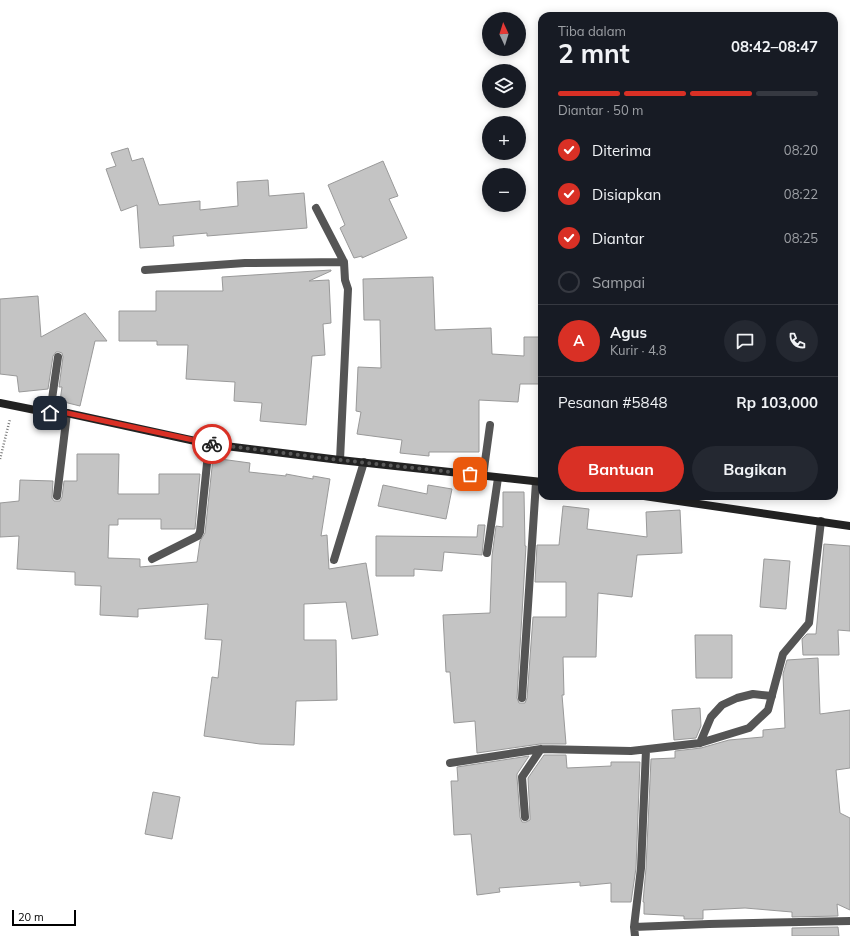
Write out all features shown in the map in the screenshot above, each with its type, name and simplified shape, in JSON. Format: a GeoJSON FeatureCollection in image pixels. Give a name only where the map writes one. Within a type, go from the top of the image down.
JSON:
{"type":"FeatureCollection","features":[{"type":"Feature","properties":{"kind":"street"},"geometry":{"type":"LineString","coordinates":[[316,208],[344,262],[345,280],[348,289],[340,460]]}},
{"type":"Feature","properties":{"kind":"street"},"geometry":{"type":"LineString","coordinates":[[145,270],[245,263],[344,262]]}},
{"type":"Feature","properties":{"kind":"street"},"geometry":{"type":"LineString","coordinates":[[50,413],[58,357]]}},
{"type":"Feature","properties":{"kind":"street"},"geometry":{"type":"LineString","coordinates":[[0,403],[50,413],[67,413],[209,444],[538,482]]}},
{"type":"Feature","properties":{"kind":"street"},"geometry":{"type":"LineString","coordinates":[[57,496],[67,413]]}},
{"type":"Feature","properties":{"kind":"street"},"geometry":{"type":"LineString","coordinates":[[483,476],[490,425]]}},
{"type":"Feature","properties":{"kind":"street"},"geometry":{"type":"LineString","coordinates":[[152,559],[198,536],[200,532],[209,444]]}},
{"type":"Feature","properties":{"kind":"street"},"geometry":{"type":"LineString","coordinates":[[334,560],[364,462]]}},
{"type":"Feature","properties":{"kind":"street"},"geometry":{"type":"LineString","coordinates":[[487,553],[498,478]]}},
{"type":"Feature","properties":{"kind":"street"},"geometry":{"type":"LineString","coordinates":[[522,698],[538,495]]}},
{"type":"Feature","properties":{"kind":"street"},"geometry":{"type":"LineString","coordinates":[[671,500],[850,526]]}},
{"type":"Feature","properties":{"kind":"street"},"geometry":{"type":"LineString","coordinates":[[450,763],[541,749],[624,751],[646,750],[700,743],[749,728],[768,710],[783,654],[809,623],[821,522]]}},
{"type":"Feature","properties":{"kind":"street"},"geometry":{"type":"LineString","coordinates":[[700,743],[711,717],[722,705],[737,698],[753,694],[772,696]]}},
{"type":"Feature","properties":{"kind":"street"},"geometry":{"type":"LineString","coordinates":[[524,817],[522,777],[541,749]]}},
{"type":"Feature","properties":{"kind":"street"},"geometry":{"type":"LineString","coordinates":[[635,936],[634,927],[641,868],[646,750]]}},
{"type":"Feature","properties":{"kind":"street"},"geometry":{"type":"LineString","coordinates":[[634,927],[850,921]]}},
{"type":"Feature","properties":{"kind":"path"},"geometry":{"type":"LineString","coordinates":[[0,459],[14,405]]}},
{"type":"Feature","properties":{"kind":"building"},"geometry":{"type":"Polygon","coordinates":[[[128,148],[132,161],[143,158],[159,205],[200,201],[200,210],[238,206],[237,182],[268,180],[269,196],[304,193],[307,228],[207,236],[207,233],[173,236],[174,246],[140,248],[137,205],[121,211],[106,169],[116,166],[111,153],[128,148]]]}},
{"type":"Feature","properties":{"kind":"building"},"geometry":{"type":"Polygon","coordinates":[[[383,161],[398,196],[389,199],[407,238],[362,258],[362,256],[354,258],[340,228],[345,225],[328,185],[383,161]]]}},
{"type":"Feature","properties":{"kind":"building"},"geometry":{"type":"Polygon","coordinates":[[[331,270],[309,281],[329,280],[331,323],[323,324],[325,355],[312,356],[306,425],[260,421],[262,403],[234,401],[235,382],[186,379],[188,345],[157,345],[157,341],[119,341],[119,311],[156,311],[156,291],[223,291],[222,277],[331,270]]]}},
{"type":"Feature","properties":{"kind":"building"},"geometry":{"type":"Polygon","coordinates":[[[433,277],[435,330],[491,328],[492,354],[524,356],[524,337],[538,337],[538,384],[520,384],[518,402],[479,400],[479,452],[429,452],[429,456],[400,453],[402,440],[357,434],[361,412],[356,411],[358,367],[381,368],[380,320],[364,320],[363,279],[433,277]]]}},
{"type":"Feature","properties":{"kind":"building"},"geometry":{"type":"Polygon","coordinates":[[[38,296],[41,337],[85,313],[107,341],[95,341],[80,406],[60,401],[62,387],[59,387],[63,357],[62,353],[56,352],[53,356],[48,389],[19,392],[17,376],[0,374],[0,299],[38,296]]]}},
{"type":"Feature","properties":{"kind":"building"},"geometry":{"type":"Polygon","coordinates":[[[77,454],[119,454],[118,494],[159,494],[159,474],[200,474],[195,529],[161,529],[161,519],[118,519],[118,525],[109,525],[108,558],[140,559],[140,567],[197,562],[200,541],[205,533],[213,458],[250,463],[249,472],[286,476],[286,474],[313,479],[313,476],[330,479],[321,536],[327,535],[329,569],[366,563],[378,635],[352,639],[346,602],[304,604],[304,640],[336,640],[337,700],[296,701],[294,745],[260,744],[204,736],[212,677],[218,678],[222,640],[205,639],[208,604],[138,609],[138,617],[100,615],[101,586],[75,585],[75,572],[17,569],[19,536],[0,537],[0,503],[19,501],[20,480],[53,481],[52,498],[54,501],[60,501],[64,481],[77,481],[77,454]]]}},
{"type":"Feature","properties":{"kind":"building"},"geometry":{"type":"Polygon","coordinates":[[[383,485],[427,494],[428,485],[452,489],[446,519],[378,506],[383,485]]]}},
{"type":"Feature","properties":{"kind":"building"},"geometry":{"type":"Polygon","coordinates":[[[503,492],[524,492],[526,546],[517,698],[519,703],[525,703],[527,698],[533,617],[566,617],[566,582],[535,582],[537,545],[559,545],[563,506],[589,509],[587,529],[647,537],[646,512],[680,510],[682,553],[637,555],[632,597],[598,593],[596,657],[563,657],[564,695],[562,695],[566,744],[540,744],[477,753],[475,721],[454,723],[450,672],[446,672],[443,615],[490,613],[492,556],[496,526],[503,527],[503,492]]]}},
{"type":"Feature","properties":{"kind":"building"},"geometry":{"type":"Polygon","coordinates":[[[478,525],[485,525],[482,555],[444,552],[442,571],[414,569],[414,576],[376,576],[376,536],[477,537],[478,525]]]}},
{"type":"Feature","properties":{"kind":"building"},"geometry":{"type":"Polygon","coordinates":[[[824,544],[850,546],[850,631],[838,630],[839,655],[803,655],[802,639],[807,634],[816,634],[824,544]]]}},
{"type":"Feature","properties":{"kind":"building"},"geometry":{"type":"Polygon","coordinates":[[[764,559],[790,561],[786,609],[760,607],[764,559]]]}},
{"type":"Feature","properties":{"kind":"building"},"geometry":{"type":"Polygon","coordinates":[[[695,635],[732,635],[732,678],[696,678],[695,635]]]}},
{"type":"Feature","properties":{"kind":"building"},"geometry":{"type":"Polygon","coordinates":[[[818,658],[820,714],[850,710],[850,768],[836,770],[840,813],[850,818],[850,910],[837,904],[838,916],[792,917],[792,912],[745,908],[703,910],[703,919],[684,919],[684,916],[644,914],[643,902],[651,759],[675,758],[675,751],[701,748],[729,740],[763,737],[763,730],[785,728],[783,674],[787,660],[818,658]]]}},
{"type":"Feature","properties":{"kind":"building"},"geometry":{"type":"Polygon","coordinates":[[[700,708],[701,726],[696,738],[674,740],[672,710],[700,708]]]}},
{"type":"Feature","properties":{"kind":"building"},"geometry":{"type":"Polygon","coordinates":[[[544,755],[566,755],[567,768],[611,766],[611,762],[640,762],[636,868],[631,902],[611,902],[611,883],[580,886],[580,882],[499,888],[500,892],[477,895],[471,834],[454,835],[451,781],[458,781],[457,767],[529,756],[517,774],[520,817],[522,822],[526,822],[530,820],[528,778],[544,755]]]}},
{"type":"Feature","properties":{"kind":"building"},"geometry":{"type":"Polygon","coordinates":[[[153,792],[180,797],[172,839],[145,834],[153,792]]]}},
{"type":"Feature","properties":{"kind":"building"},"geometry":{"type":"Polygon","coordinates":[[[838,927],[839,936],[792,936],[792,928],[838,927]]]}},
{"type":"Feature","properties":{"kind":"way so far"},"geometry":{"type":"LineString","coordinates":[[212,444],[470,474]]}},
{"type":"Feature","properties":{"kind":"route"},"geometry":{"type":"LineString","coordinates":[[50,413],[67,413],[212,444]]}}]}
